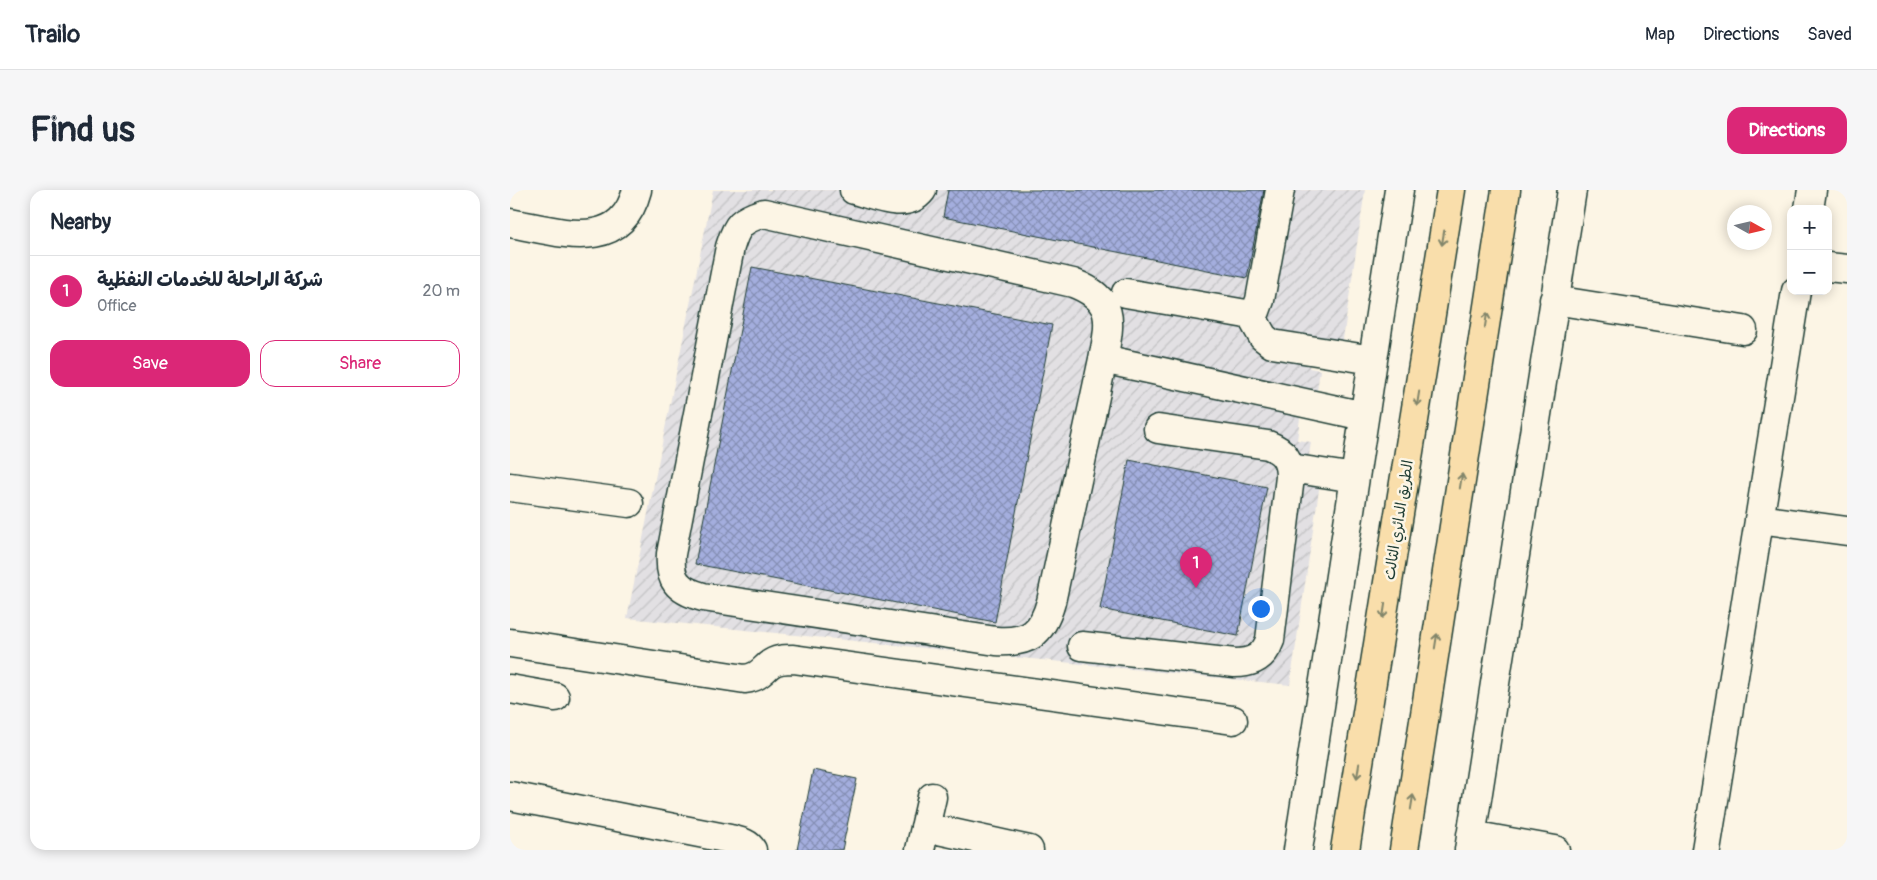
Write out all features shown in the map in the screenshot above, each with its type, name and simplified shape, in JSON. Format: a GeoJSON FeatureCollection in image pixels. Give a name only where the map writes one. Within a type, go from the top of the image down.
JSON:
{"type":"FeatureCollection","features":[{"type":"Feature","properties":{"kind":"highway","name":"الطريق الدائري الثالث"},"geometry":{"type":"LineString","coordinates":[[1346,850],[1451,190]]}},
{"type":"Feature","properties":{"kind":"highway"},"geometry":{"type":"LineString","coordinates":[[1404,850],[1506,190]]}},
{"type":"Feature","properties":{"kind":"street"},"geometry":{"type":"LineString","coordinates":[[510,223],[584,236],[604,231],[621,220],[633,203],[637,190]]}},
{"type":"Feature","properties":{"kind":"street"},"geometry":{"type":"LineString","coordinates":[[854,190],[901,201],[916,197],[922,190]]}},
{"type":"Feature","properties":{"kind":"street"},"geometry":{"type":"LineString","coordinates":[[1126,293],[1246,314],[1256,311],[1259,306],[1280,190]]}},
{"type":"Feature","properties":{"kind":"street"},"geometry":{"type":"LineString","coordinates":[[1298,850],[1399,190]]}},
{"type":"Feature","properties":{"kind":"street"},"geometry":{"type":"LineString","coordinates":[[1555,850],[1470,842],[1572,190]]}},
{"type":"Feature","properties":{"kind":"street"},"geometry":{"type":"LineString","coordinates":[[1810,205],[1812,190]]}},
{"type":"Feature","properties":{"kind":"street"},"geometry":{"type":"LineString","coordinates":[[764,213],[781,216],[1073,283],[1090,289],[1103,302],[1109,320],[1103,359],[1051,602],[1046,620],[1033,635],[1015,642],[986,639],[703,597],[688,593],[676,583],[670,569],[670,554],[730,247],[735,230],[748,218],[764,213]]}},
{"type":"Feature","properties":{"kind":"street"},"geometry":{"type":"LineString","coordinates":[[1832,267],[1847,269]]}},
{"type":"Feature","properties":{"kind":"street"},"geometry":{"type":"LineString","coordinates":[[1706,850],[1795,295]]}},
{"type":"Feature","properties":{"kind":"street"},"geometry":{"type":"LineString","coordinates":[[1554,300],[1743,330]]}},
{"type":"Feature","properties":{"kind":"street"},"geometry":{"type":"LineString","coordinates":[[1250,314],[1263,337],[1272,344],[1373,360]]}},
{"type":"Feature","properties":{"kind":"street"},"geometry":{"type":"LineString","coordinates":[[1103,359],[1364,416]]}},
{"type":"Feature","properties":{"kind":"street"},"geometry":{"type":"LineString","coordinates":[[1082,646],[1235,663],[1253,661],[1267,649],[1270,640],[1290,468],[1283,453],[1268,445],[1158,429]]}},
{"type":"Feature","properties":{"kind":"street"},"geometry":{"type":"LineString","coordinates":[[1290,468],[1355,478]]}},
{"type":"Feature","properties":{"kind":"street"},"geometry":{"type":"LineString","coordinates":[[510,487],[630,503]]}},
{"type":"Feature","properties":{"kind":"street"},"geometry":{"type":"LineString","coordinates":[[1759,519],[1847,531]]}},
{"type":"Feature","properties":{"kind":"street"},"geometry":{"type":"LineString","coordinates":[[510,643],[746,679],[759,675],[776,661],[793,659],[1233,720]]}},
{"type":"Feature","properties":{"kind":"street"},"geometry":{"type":"LineString","coordinates":[[510,689],[555,697]]}},
{"type":"Feature","properties":{"kind":"street"},"geometry":{"type":"LineString","coordinates":[[510,796],[740,841],[752,850]]}},
{"type":"Feature","properties":{"kind":"street"},"geometry":{"type":"LineString","coordinates":[[932,797],[923,838],[1029,850]]}},
{"type":"Feature","properties":{"kind":"shaded area"},"geometry":{"type":"Polygon","coordinates":[[[713,190],[1365,190],[1342,346],[1313,342],[1309,368],[1320,370],[1317,391],[1304,389],[1297,440],[1311,442],[1305,481],[1320,483],[1290,685],[627,618],[713,190]]]}},
{"type":"Feature","properties":{"kind":"building"},"geometry":{"type":"Polygon","coordinates":[[[948,190],[1264,190],[1247,278],[943,217],[948,190]]]}},
{"type":"Feature","properties":{"kind":"building"},"geometry":{"type":"Polygon","coordinates":[[[752,267],[1052,325],[995,622],[695,564],[752,267]]]}},
{"type":"Feature","properties":{"kind":"building"},"geometry":{"type":"Polygon","coordinates":[[[1129,460],[1267,487],[1238,636],[1100,609],[1129,460]]]}},
{"type":"Feature","properties":{"kind":"building"},"geometry":{"type":"Polygon","coordinates":[[[813,770],[857,779],[842,850],[797,850],[813,770]]]}},
{"type":"Feature","properties":{"kind":"place","name":"شركة الراحلة للخدمات النفظية"},"geometry":{"type":"Point","coordinates":[1196,588]}}]}
